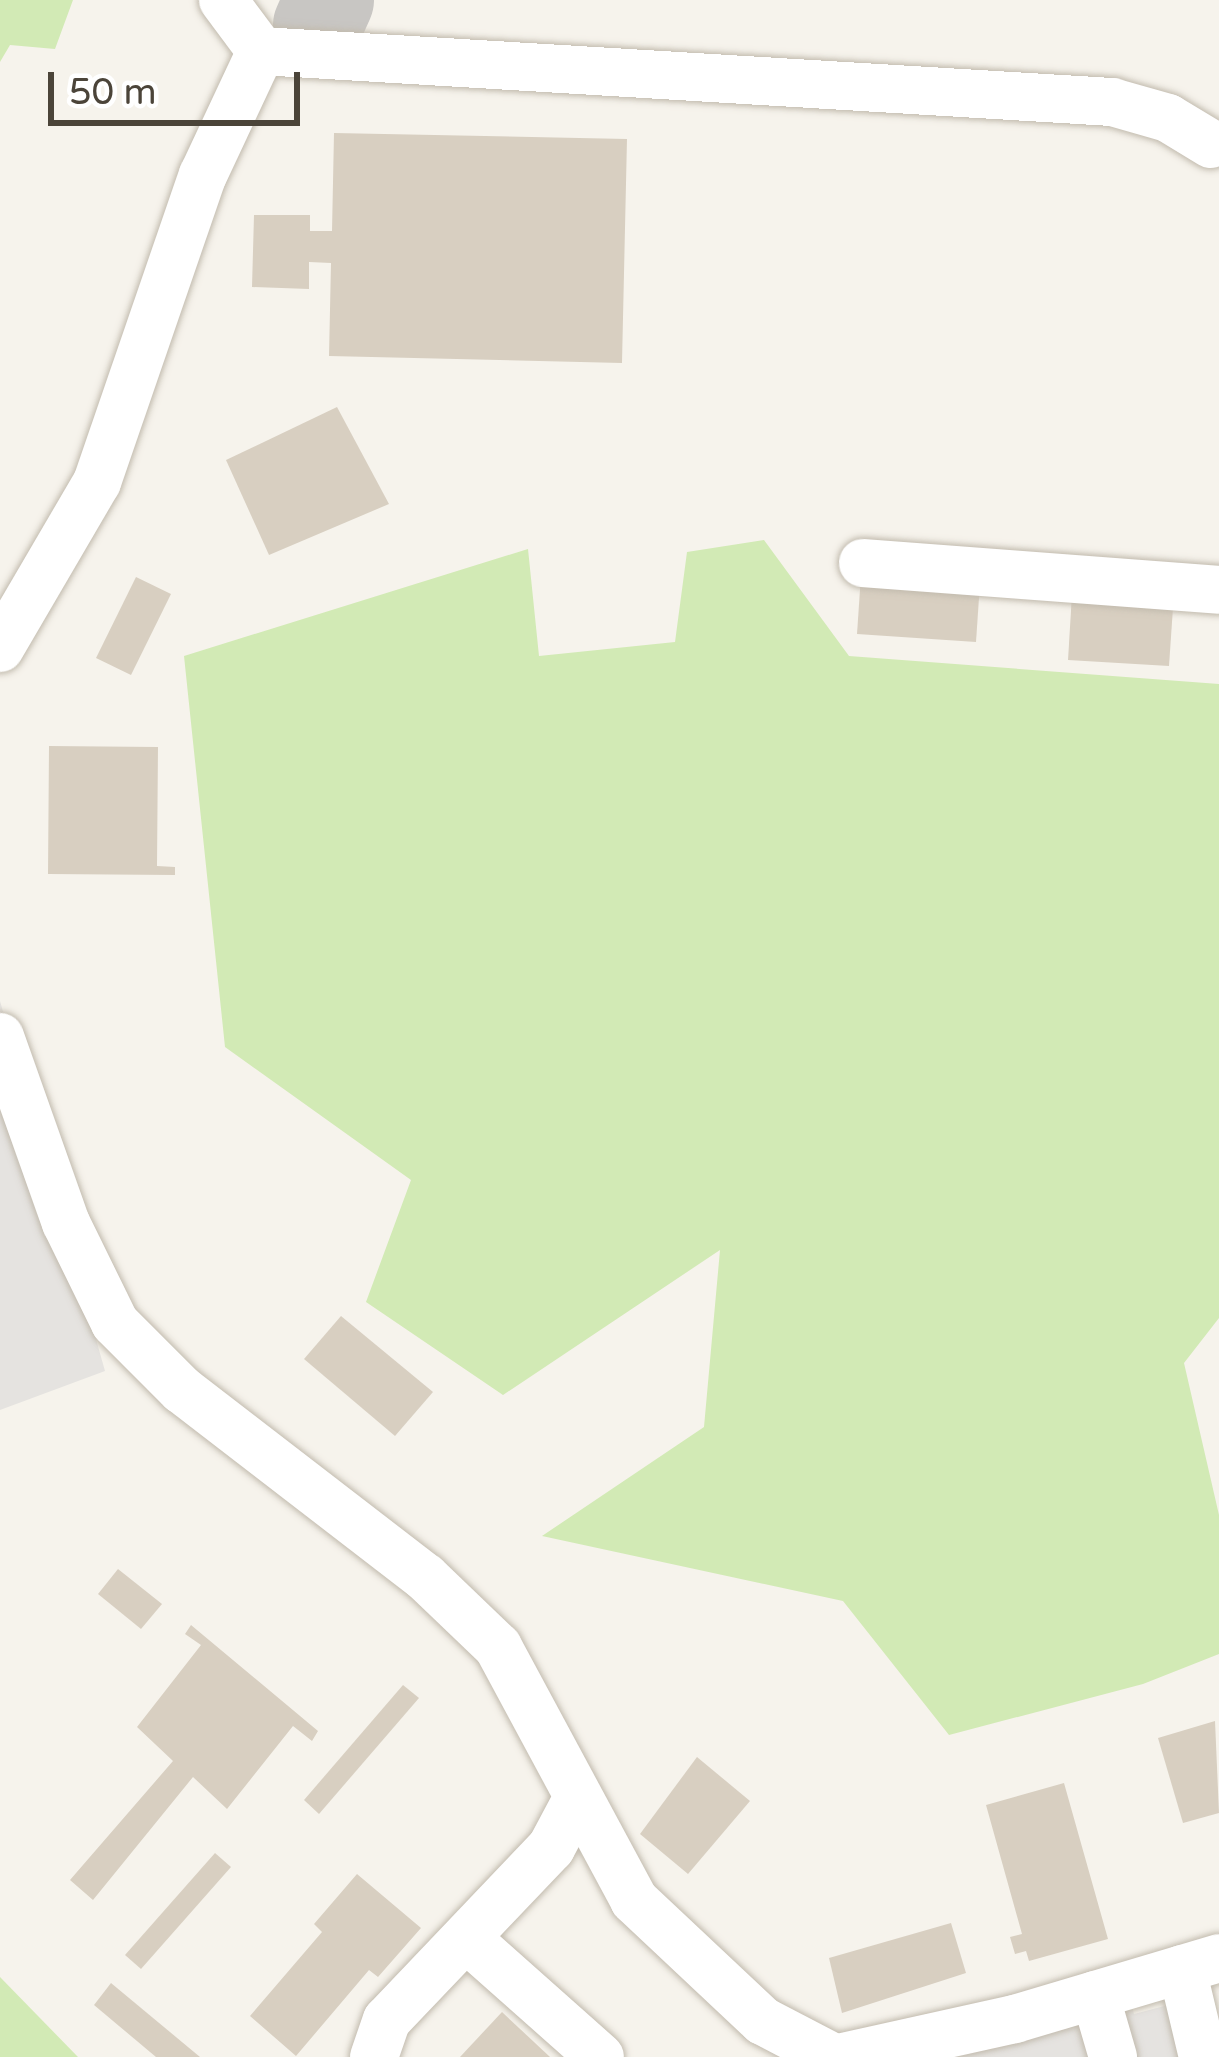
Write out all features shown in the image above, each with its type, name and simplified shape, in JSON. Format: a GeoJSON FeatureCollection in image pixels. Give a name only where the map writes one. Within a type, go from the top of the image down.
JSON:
{"type":"FeatureCollection","features":[{"type":"Feature","properties":{"kind":"lane"},"geometry":{"type":"LineString","coordinates":[[223,0],[261,51],[1112,102],[1168,118],[1216,145]]}},
{"type":"Feature","properties":{"kind":"lane"},"geometry":{"type":"LineString","coordinates":[[0,648],[97,482],[203,175],[261,51]]}},
{"type":"Feature","properties":{"kind":"lane"},"geometry":{"type":"LineString","coordinates":[[863,563],[1219,590]]}},
{"type":"Feature","properties":{"kind":"lane"},"geometry":{"type":"LineString","coordinates":[[0,1037],[66,1223],[115,1323],[182,1390],[424,1577],[498,1647],[634,1900],[763,2021],[832,2057]]}},
{"type":"Feature","properties":{"kind":"lane"},"geometry":{"type":"LineString","coordinates":[[374,2057],[387,2020],[551,1848],[577,1799]]}},
{"type":"Feature","properties":{"kind":"lane"},"geometry":{"type":"LineString","coordinates":[[466,1938],[600,2057]]}},
{"type":"Feature","properties":{"kind":"lane"},"geometry":{"type":"LineString","coordinates":[[843,2057],[1020,2038],[1095,1995],[1200,1964],[1203,2057]]}},
{"type":"Feature","properties":{"kind":"lane"},"geometry":{"type":"LineString","coordinates":[[1095,1995],[1113,2057]]}},
{"type":"Feature","properties":{"kind":"green space"},"geometry":{"type":"Polygon","coordinates":[[[0,0],[73,0],[55,49],[10,45],[0,62],[0,0]]]}},
{"type":"Feature","properties":{"kind":"green space"},"geometry":{"type":"Polygon","coordinates":[[[764,540],[849,656],[1219,684],[1219,1318],[1184,1363],[1219,1515],[1219,1654],[1143,1684],[949,1735],[843,1601],[542,1536],[704,1427],[720,1250],[503,1395],[366,1302],[411,1180],[225,1047],[184,656],[528,549],[539,656],[675,642],[687,552],[764,540]]]}},
{"type":"Feature","properties":{"kind":"green space"},"geometry":{"type":"Polygon","coordinates":[[[0,1977],[78,2057],[0,2057],[0,1977]]]}},
{"type":"Feature","properties":{"kind":"shaded area"},"geometry":{"type":"Polygon","coordinates":[[[0,1001],[105,1371],[0,1410],[0,1001]]]}},
{"type":"Feature","properties":{"kind":"shaded area"},"geometry":{"type":"Polygon","coordinates":[[[1129,1996],[1134,2014],[1172,2004],[1186,2057],[952,2057],[1129,1996]]]}},
{"type":"Feature","properties":{"kind":"building"},"geometry":{"type":"Polygon","coordinates":[[[334,133],[627,139],[622,363],[329,356],[331,263],[309,262],[309,289],[252,287],[254,215],[310,215],[310,231],[332,231],[334,133]]]}},
{"type":"Feature","properties":{"kind":"building"},"geometry":{"type":"Polygon","coordinates":[[[337,407],[389,504],[269,555],[226,460],[337,407]]]}},
{"type":"Feature","properties":{"kind":"building"},"geometry":{"type":"Polygon","coordinates":[[[861,575],[980,583],[976,642],[857,634],[861,575]]]}},
{"type":"Feature","properties":{"kind":"building"},"geometry":{"type":"Polygon","coordinates":[[[136,577],[171,594],[131,675],[96,658],[136,577]]]}},
{"type":"Feature","properties":{"kind":"building"},"geometry":{"type":"Polygon","coordinates":[[[1174,593],[1169,666],[1068,660],[1072,594],[1174,593]]]}},
{"type":"Feature","properties":{"kind":"building"},"geometry":{"type":"Polygon","coordinates":[[[49,746],[158,747],[157,866],[175,867],[175,875],[48,874],[49,746]]]}},
{"type":"Feature","properties":{"kind":"building"},"geometry":{"type":"Polygon","coordinates":[[[341,1316],[433,1392],[395,1436],[304,1359],[341,1316]]]}},
{"type":"Feature","properties":{"kind":"building"},"geometry":{"type":"Polygon","coordinates":[[[118,1569],[162,1604],[141,1629],[98,1594],[118,1569]]]}},
{"type":"Feature","properties":{"kind":"building"},"geometry":{"type":"Polygon","coordinates":[[[191,1625],[318,1731],[312,1741],[293,1726],[227,1809],[193,1777],[93,1900],[70,1880],[173,1761],[137,1727],[201,1645],[185,1634],[191,1625]]]}},
{"type":"Feature","properties":{"kind":"building"},"geometry":{"type":"Polygon","coordinates":[[[403,1685],[419,1698],[319,1814],[304,1800],[403,1685]]]}},
{"type":"Feature","properties":{"kind":"building"},"geometry":{"type":"Polygon","coordinates":[[[1215,1721],[1219,1813],[1183,1823],[1158,1738],[1215,1721]]]}},
{"type":"Feature","properties":{"kind":"building"},"geometry":{"type":"Polygon","coordinates":[[[697,1757],[750,1801],[688,1874],[640,1834],[697,1757]]]}},
{"type":"Feature","properties":{"kind":"building"},"geometry":{"type":"Polygon","coordinates":[[[1064,1783],[1108,1939],[1029,1961],[1026,1951],[1015,1954],[1010,1937],[1022,1934],[986,1805],[1064,1783]]]}},
{"type":"Feature","properties":{"kind":"building"},"geometry":{"type":"Polygon","coordinates":[[[215,1853],[231,1867],[141,1969],[125,1955],[215,1853]]]}},
{"type":"Feature","properties":{"kind":"building"},"geometry":{"type":"Polygon","coordinates":[[[357,1874],[421,1928],[378,1977],[369,1970],[296,2056],[250,2016],[322,1932],[314,1924],[357,1874]]]}},
{"type":"Feature","properties":{"kind":"building"},"geometry":{"type":"Polygon","coordinates":[[[951,1923],[966,1973],[842,2013],[829,1958],[951,1923]]]}},
{"type":"Feature","properties":{"kind":"building"},"geometry":{"type":"Polygon","coordinates":[[[111,1983],[200,2057],[156,2057],[94,2005],[111,1983]]]}},
{"type":"Feature","properties":{"kind":"building"},"geometry":{"type":"Polygon","coordinates":[[[502,2012],[550,2057],[460,2057],[502,2012]]]}},
{"type":"Feature","properties":{"kind":"taxiway"},"geometry":{"type":"LineString","coordinates":[[318,25],[329,0]]}}]}
